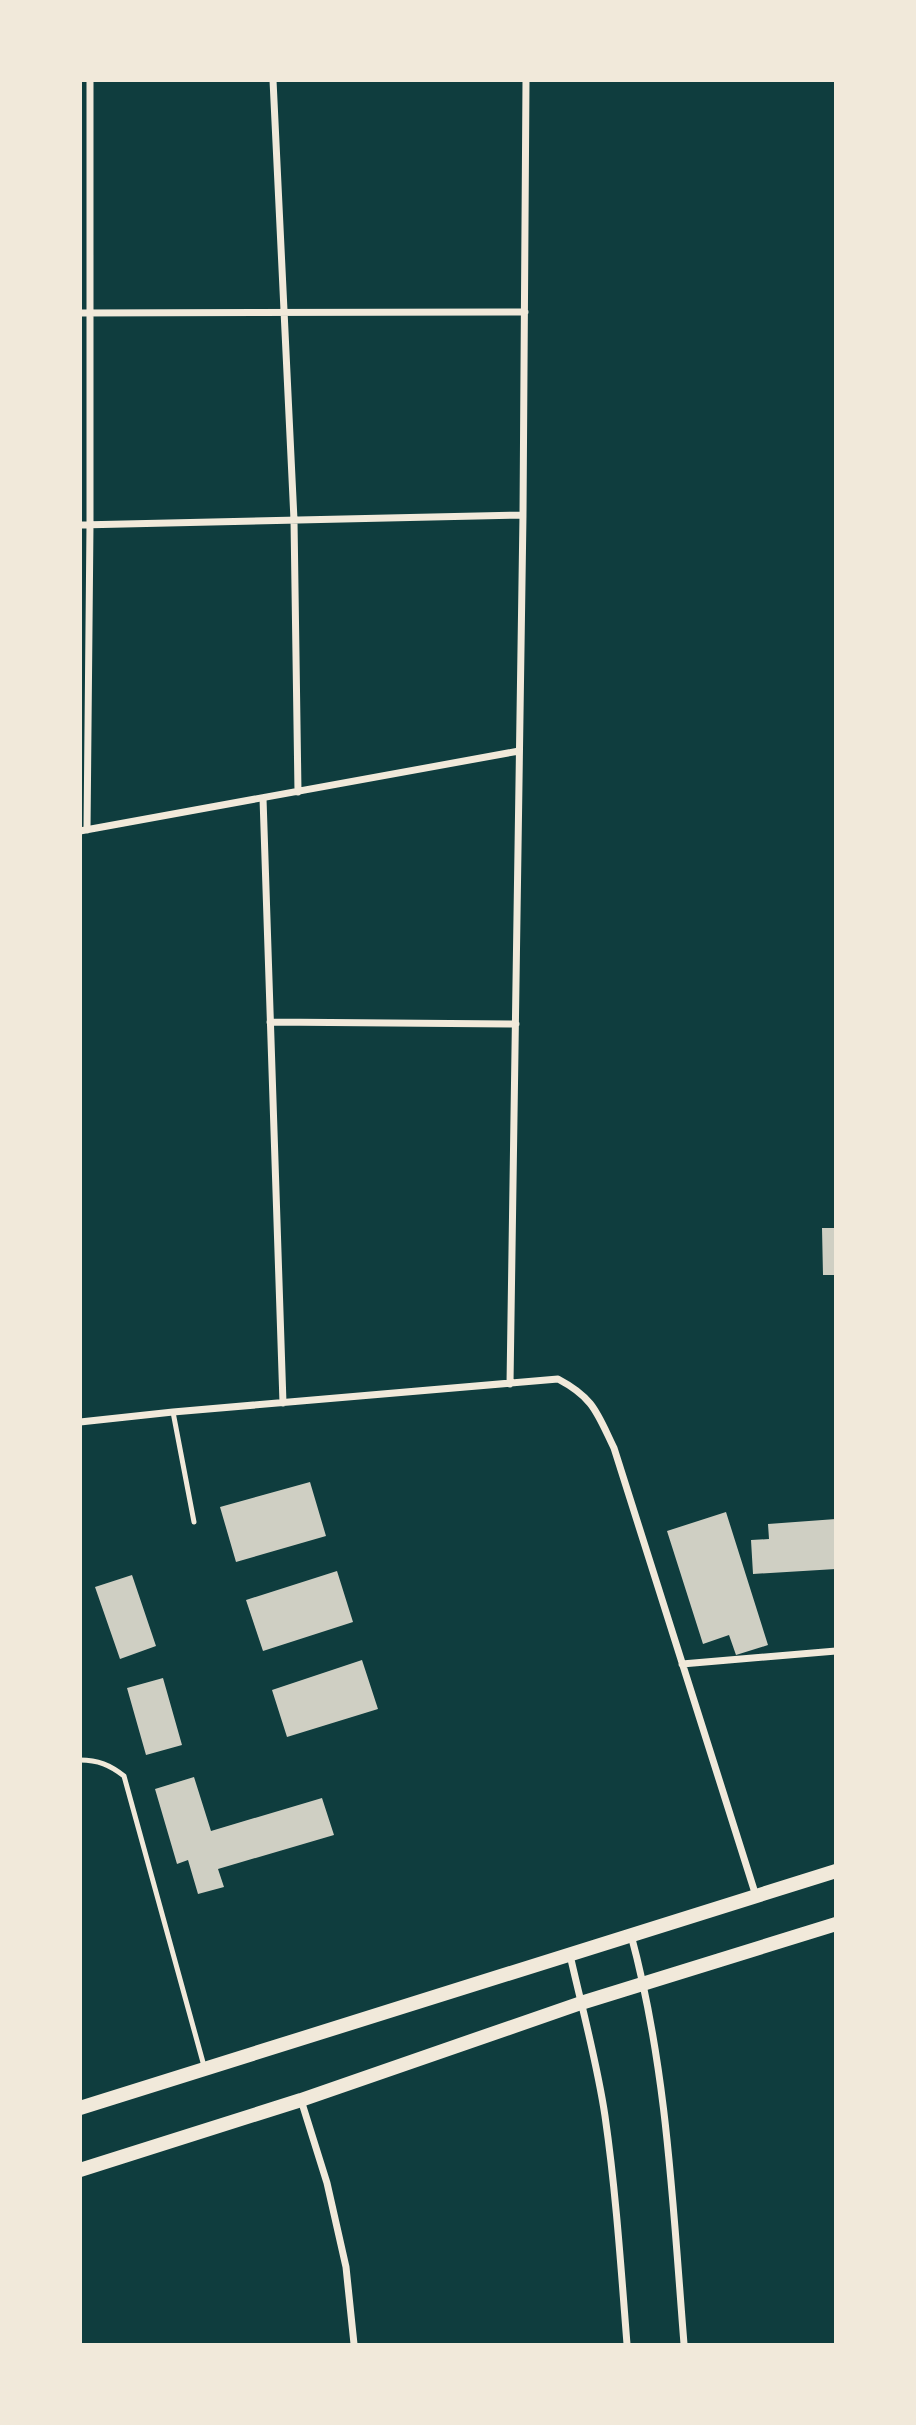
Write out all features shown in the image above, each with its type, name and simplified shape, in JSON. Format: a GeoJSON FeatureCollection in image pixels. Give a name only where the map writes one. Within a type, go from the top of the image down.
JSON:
{"type":"FeatureCollection","features":[{"type":"Feature","properties":{"kind":"main road"},"geometry":{"type":"LineString","coordinates":[[80,2108],[835,1871]]}},
{"type":"Feature","properties":{"kind":"main road"},"geometry":{"type":"LineString","coordinates":[[80,2170],[301,2100],[581,2003],[835,1924]]}},
{"type":"Feature","properties":{"kind":"street"},"geometry":{"type":"LineString","coordinates":[[90,80],[90,525],[84,831],[519,751]]}},
{"type":"Feature","properties":{"kind":"street"},"geometry":{"type":"LineString","coordinates":[[273,80],[293,520],[298,792]]}},
{"type":"Feature","properties":{"kind":"street"},"geometry":{"type":"LineString","coordinates":[[510,1384],[523,515],[526,80]]}},
{"type":"Feature","properties":{"kind":"street"},"geometry":{"type":"LineString","coordinates":[[80,313],[525,312]]}},
{"type":"Feature","properties":{"kind":"street"},"geometry":{"type":"LineString","coordinates":[[80,525],[523,515]]}},
{"type":"Feature","properties":{"kind":"street"},"geometry":{"type":"LineString","coordinates":[[263,798],[283,1403]]}},
{"type":"Feature","properties":{"kind":"street"},"geometry":{"type":"LineString","coordinates":[[270,1022],[516,1024]]}},
{"type":"Feature","properties":{"kind":"street"},"geometry":{"type":"LineString","coordinates":[[80,1422],[558,1380],[580,1391],[594,1408],[614,1448],[756,1896]]}},
{"type":"Feature","properties":{"kind":"street"},"geometry":{"type":"LineString","coordinates":[[682,1664],[835,1651]]}},
{"type":"Feature","properties":{"kind":"street"},"geometry":{"type":"LineString","coordinates":[[631,1935],[644,1983],[668,2145],[684,2344]]}},
{"type":"Feature","properties":{"kind":"street"},"geometry":{"type":"LineString","coordinates":[[569,1954],[605,2115],[614,2180],[627,2344]]}},
{"type":"Feature","properties":{"kind":"street"},"geometry":{"type":"LineString","coordinates":[[301,2100],[327,2183],[346,2267],[354,2344]]}},
{"type":"Feature","properties":{"kind":"lane"},"geometry":{"type":"LineString","coordinates":[[173,1412],[194,1522]]}},
{"type":"Feature","properties":{"kind":"lane"},"geometry":{"type":"LineString","coordinates":[[80,1760],[98,1761],[124,1776],[205,2069]]}},
{"type":"Feature","properties":{"kind":"building"},"geometry":{"type":"Polygon","coordinates":[[[822,1228],[836,1228],[836,1275],[823,1275],[822,1228]]]}},
{"type":"Feature","properties":{"kind":"building"},"geometry":{"type":"Polygon","coordinates":[[[310,1482],[326,1536],[236,1562],[220,1507],[310,1482]]]}},
{"type":"Feature","properties":{"kind":"building"},"geometry":{"type":"Polygon","coordinates":[[[726,1512],[768,1645],[736,1655],[729,1635],[703,1644],[667,1531],[726,1512]]]}},
{"type":"Feature","properties":{"kind":"building"},"geometry":{"type":"Polygon","coordinates":[[[836,1519],[836,1569],[753,1574],[751,1540],[769,1539],[768,1524],[836,1519]]]}},
{"type":"Feature","properties":{"kind":"building"},"geometry":{"type":"Polygon","coordinates":[[[337,1571],[353,1622],[263,1651],[246,1600],[337,1571]]]}},
{"type":"Feature","properties":{"kind":"building"},"geometry":{"type":"Polygon","coordinates":[[[132,1575],[156,1646],[120,1659],[95,1587],[132,1575]]]}},
{"type":"Feature","properties":{"kind":"building"},"geometry":{"type":"Polygon","coordinates":[[[362,1660],[378,1709],[287,1737],[272,1690],[362,1660]]]}},
{"type":"Feature","properties":{"kind":"building"},"geometry":{"type":"Polygon","coordinates":[[[163,1678],[182,1745],[146,1755],[127,1688],[163,1678]]]}},
{"type":"Feature","properties":{"kind":"building"},"geometry":{"type":"Polygon","coordinates":[[[194,1777],[211,1831],[322,1798],[334,1835],[218,1869],[224,1887],[198,1894],[188,1860],[177,1864],[155,1789],[194,1777]]]}}]}
